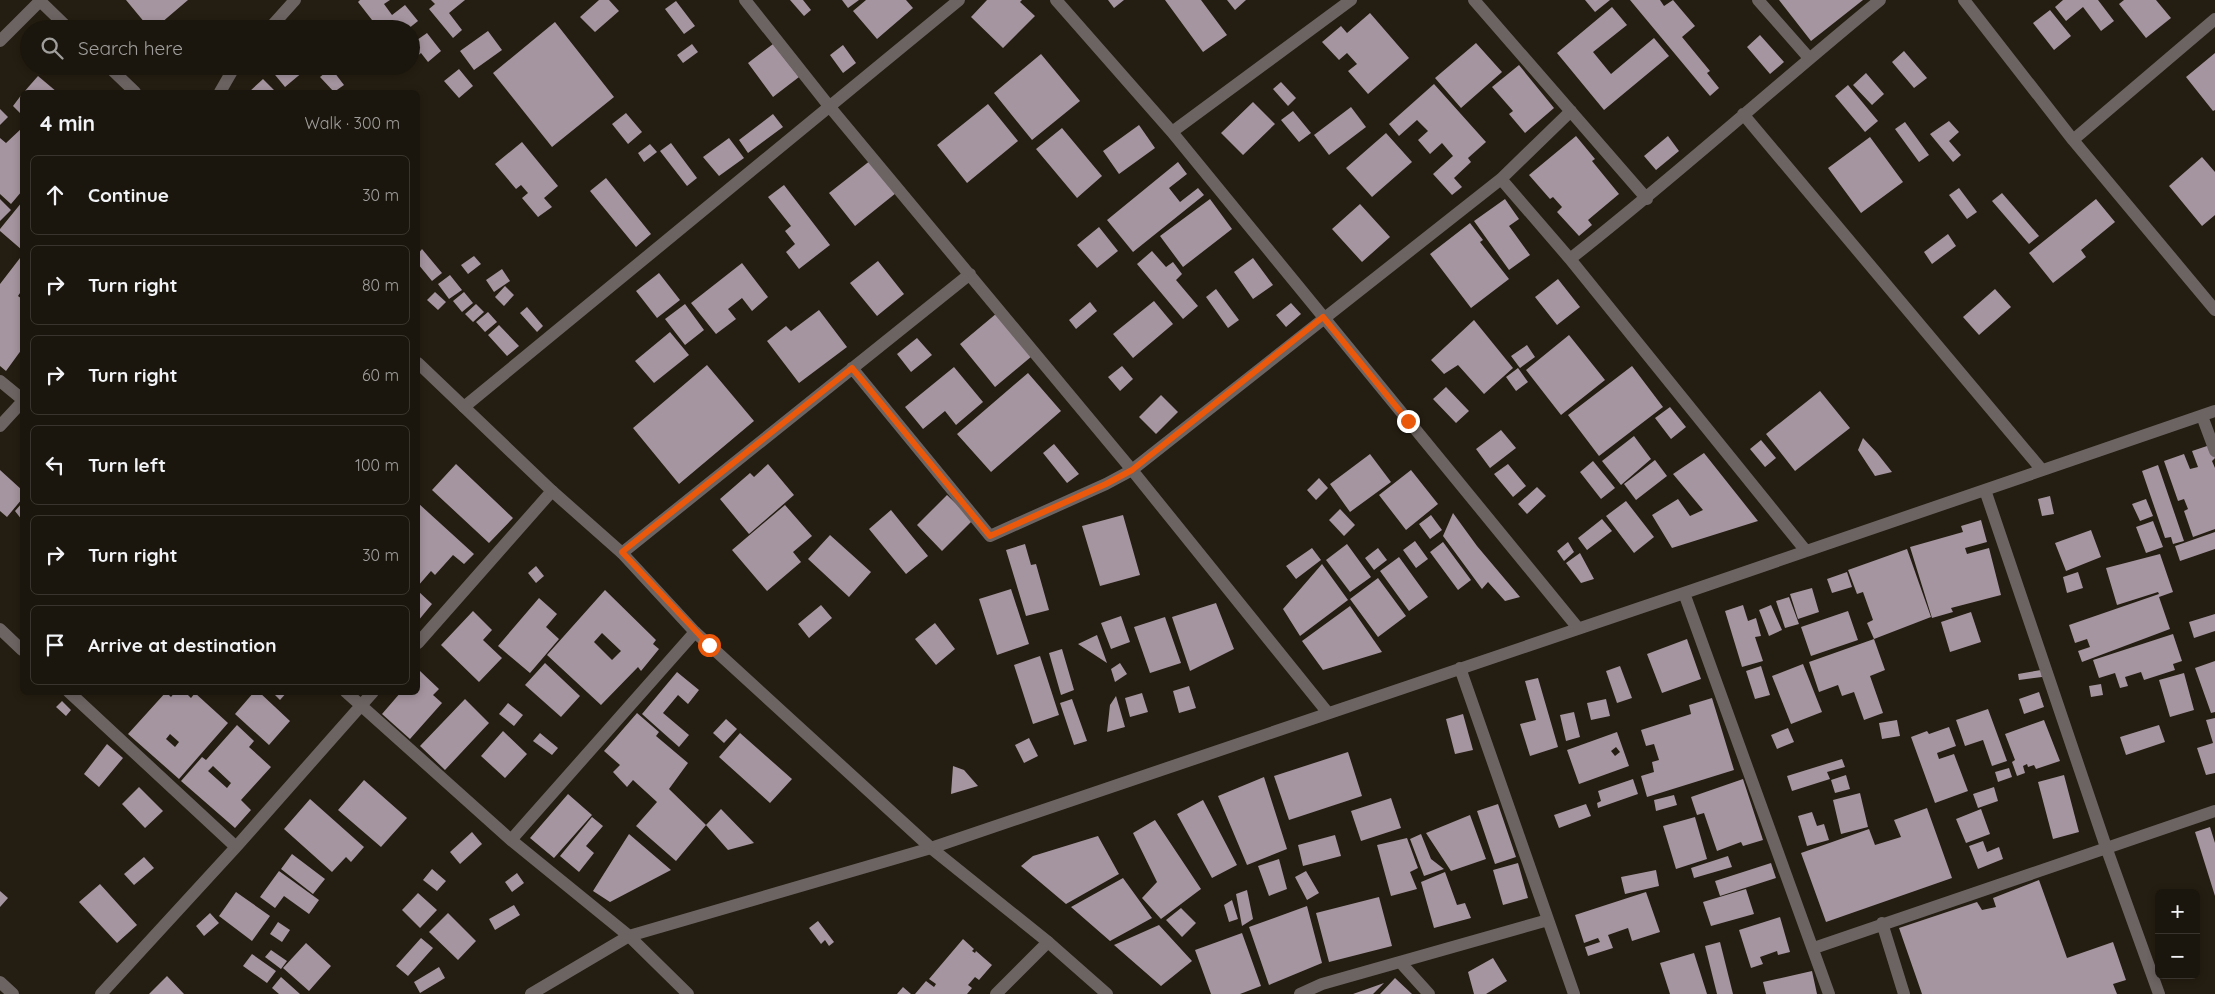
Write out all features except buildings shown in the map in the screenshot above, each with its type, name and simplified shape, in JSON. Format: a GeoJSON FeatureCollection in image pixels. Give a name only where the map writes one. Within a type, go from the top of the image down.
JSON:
{"type":"FeatureCollection","features":[{"type":"Feature","properties":{"kind":"street"},"geometry":{"type":"LineString","coordinates":[[277,20],[295,0]]}},
{"type":"Feature","properties":{"kind":"street"},"geometry":{"type":"LineString","coordinates":[[745,0],[829,106],[1132,470],[1328,713]]}},
{"type":"Feature","properties":{"kind":"street"},"geometry":{"type":"LineString","coordinates":[[464,407],[959,0]]}},
{"type":"Feature","properties":{"kind":"street"},"geometry":{"type":"LineString","coordinates":[[1056,0],[1172,132],[1578,628]]}},
{"type":"Feature","properties":{"kind":"street"},"geometry":{"type":"LineString","coordinates":[[1172,132],[1351,0]]}},
{"type":"Feature","properties":{"kind":"street"},"geometry":{"type":"LineString","coordinates":[[1474,0],[1647,199]]}},
{"type":"Feature","properties":{"kind":"street"},"geometry":{"type":"LineString","coordinates":[[1758,0],[1809,58]]}},
{"type":"Feature","properties":{"kind":"street"},"geometry":{"type":"LineString","coordinates":[[1570,259],[1647,199],[1809,58],[1880,0]]}},
{"type":"Feature","properties":{"kind":"street"},"geometry":{"type":"LineString","coordinates":[[1964,0],[2074,140],[2215,310]]}},
{"type":"Feature","properties":{"kind":"street"},"geometry":{"type":"LineString","coordinates":[[20,20],[39,1],[59,20]]}},
{"type":"Feature","properties":{"kind":"street"},"geometry":{"type":"LineString","coordinates":[[2074,140],[2215,19]]}},
{"type":"Feature","properties":{"kind":"street"},"geometry":{"type":"LineString","coordinates":[[0,41],[20,20]]}},
{"type":"Feature","properties":{"kind":"street"},"geometry":{"type":"LineString","coordinates":[[117,75],[133,90]]}},
{"type":"Feature","properties":{"kind":"street"},"geometry":{"type":"LineString","coordinates":[[221,90],[228,75]]}},
{"type":"Feature","properties":{"kind":"street"},"geometry":{"type":"LineString","coordinates":[[852,368],[990,536],[1106,484],[1132,470],[1323,317],[1501,179],[1571,111]]}},
{"type":"Feature","properties":{"kind":"street"},"geometry":{"type":"LineString","coordinates":[[1744,114],[2042,470]]}},
{"type":"Feature","properties":{"kind":"street"},"geometry":{"type":"LineString","coordinates":[[1501,179],[1570,259],[1806,551]]}},
{"type":"Feature","properties":{"kind":"street"},"geometry":{"type":"LineString","coordinates":[[622,552],[970,274]]}},
{"type":"Feature","properties":{"kind":"street"},"geometry":{"type":"LineString","coordinates":[[420,365],[552,491],[622,552],[695,632],[931,848],[1048,942],[1107,994]]}},
{"type":"Feature","properties":{"kind":"street"},"geometry":{"type":"LineString","coordinates":[[0,381],[20,399]]}},
{"type":"Feature","properties":{"kind":"street"},"geometry":{"type":"LineString","coordinates":[[0,426],[20,403]]}},
{"type":"Feature","properties":{"kind":"street"},"geometry":{"type":"LineString","coordinates":[[531,994],[629,936],[931,848],[2215,411]]}},
{"type":"Feature","properties":{"kind":"street"},"geometry":{"type":"LineString","coordinates":[[2202,416],[2215,451]]}},
{"type":"Feature","properties":{"kind":"street"},"geometry":{"type":"LineString","coordinates":[[1985,490],[2106,848],[2159,994]]}},
{"type":"Feature","properties":{"kind":"street"},"geometry":{"type":"LineString","coordinates":[[420,641],[552,491]]}},
{"type":"Feature","properties":{"kind":"street"},"geometry":{"type":"LineString","coordinates":[[1684,593],[1830,994]]}},
{"type":"Feature","properties":{"kind":"street"},"geometry":{"type":"LineString","coordinates":[[0,629],[20,648]]}},
{"type":"Feature","properties":{"kind":"street"},"geometry":{"type":"LineString","coordinates":[[511,840],[695,632]]}},
{"type":"Feature","properties":{"kind":"street"},"geometry":{"type":"LineString","coordinates":[[1460,668],[1574,994]]}},
{"type":"Feature","properties":{"kind":"street"},"geometry":{"type":"LineString","coordinates":[[72,695],[236,847]]}},
{"type":"Feature","properties":{"kind":"street"},"geometry":{"type":"LineString","coordinates":[[349,695],[511,840],[629,936],[688,994]]}},
{"type":"Feature","properties":{"kind":"street"},"geometry":{"type":"LineString","coordinates":[[101,994],[236,847],[370,695]]}},
{"type":"Feature","properties":{"kind":"street"},"geometry":{"type":"LineString","coordinates":[[1814,948],[1882,923],[2215,811]]}},
{"type":"Feature","properties":{"kind":"street"},"geometry":{"type":"LineString","coordinates":[[1300,994],[1322,984],[1548,920]]}},
{"type":"Feature","properties":{"kind":"street"},"geometry":{"type":"LineString","coordinates":[[1882,923],[1904,994]]}},
{"type":"Feature","properties":{"kind":"street"},"geometry":{"type":"LineString","coordinates":[[996,994],[1048,942]]}},
{"type":"Feature","properties":{"kind":"street"},"geometry":{"type":"LineString","coordinates":[[1400,962],[1429,994]]}},
{"type":"Feature","properties":{"kind":"street"},"geometry":{"type":"LineString","coordinates":[[0,982],[13,994]]}},
{"type":"Feature","properties":{"kind":"route"},"geometry":{"type":"LineString","coordinates":[[709,645],[622,552],[852,368],[990,536],[1106,484],[1132,470],[1323,317],[1408,421]]}}]}
